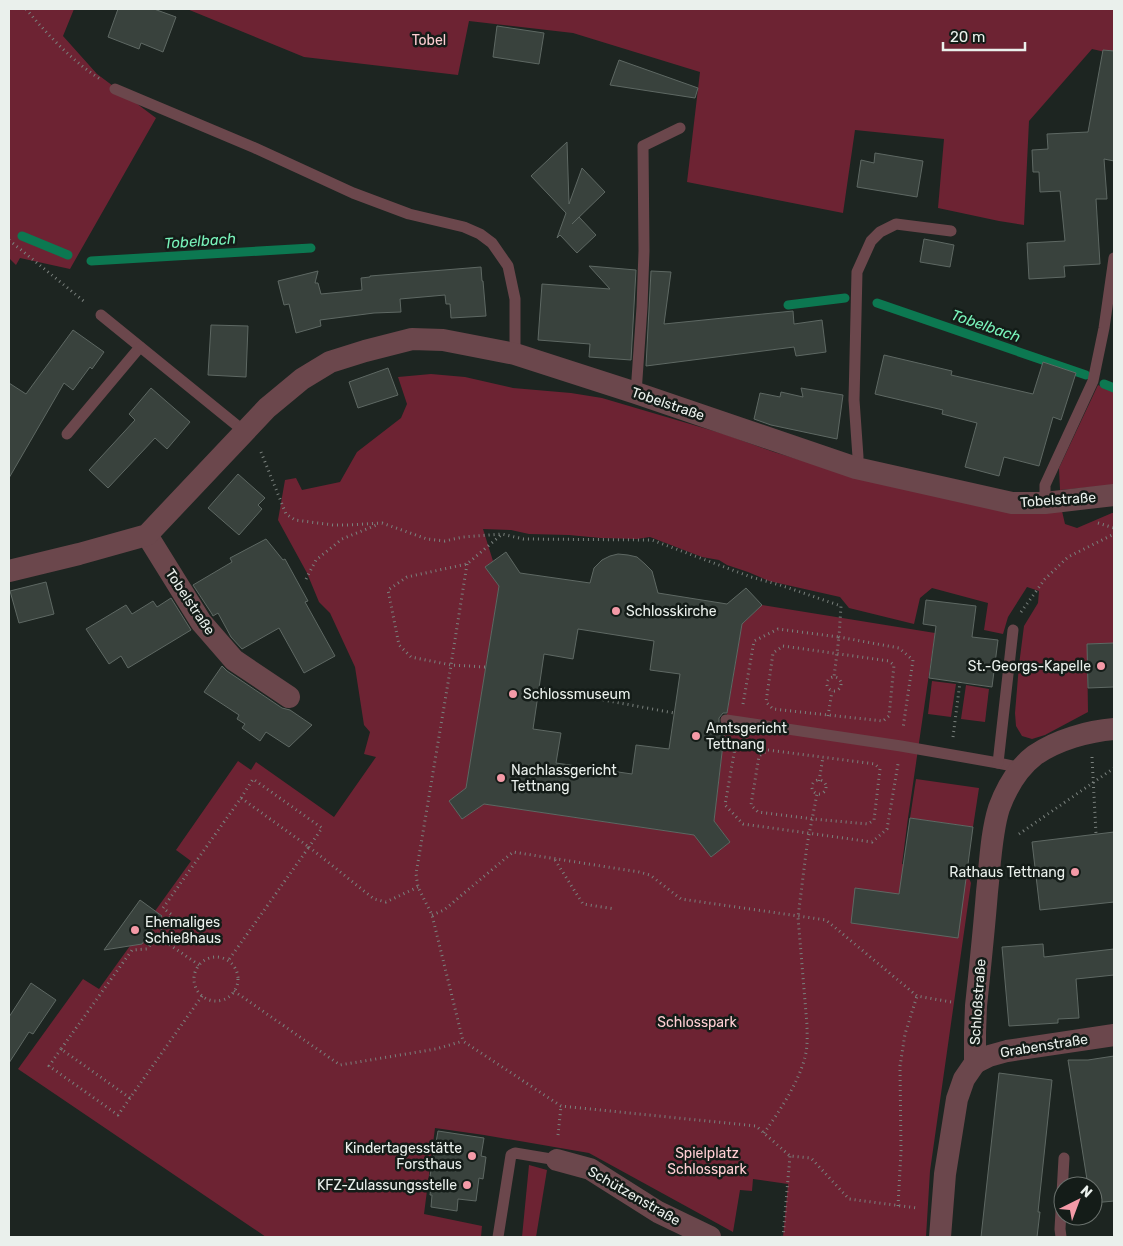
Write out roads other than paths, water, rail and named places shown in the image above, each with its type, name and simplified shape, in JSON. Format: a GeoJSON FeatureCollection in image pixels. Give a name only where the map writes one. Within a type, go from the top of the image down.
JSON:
{"type":"FeatureCollection","features":[{"type":"Feature","properties":{"kind":"street","name":"Tobelstraße"},"geometry":{"type":"LineString","coordinates":[[290,697],[234,660],[201,622],[147,535],[267,408],[302,379],[330,362],[412,339],[443,340],[514,354],[636,393],[856,468],[1012,503],[1045,503],[1114,495]]}},
{"type":"Feature","properties":{"kind":"street"},"geometry":{"type":"LineString","coordinates":[[9,571],[147,535]]}},
{"type":"Feature","properties":{"kind":"street","name":"Schloßstraße"},"geometry":{"type":"LineString","coordinates":[[940,1237],[945,1174],[957,1099],[964,1080],[975,1063],[976,1006],[992,843],[999,809],[1009,785],[1035,755],[1068,739],[1090,732],[1114,729]]}},
{"type":"Feature","properties":{"kind":"street","name":"Grabenstraße"},"geometry":{"type":"LineString","coordinates":[[975,1063],[989,1056],[1007,1051],[1114,1036]]}},
{"type":"Feature","properties":{"kind":"street","name":"Schützenstraße"},"geometry":{"type":"LineString","coordinates":[[557,1160],[590,1169],[658,1212],[710,1237]]}},
{"type":"Feature","properties":{"kind":"lane"},"geometry":{"type":"LineString","coordinates":[[115,89],[255,148],[353,193],[409,214],[464,227],[480,234],[492,243],[508,266],[515,300],[514,354]]}},
{"type":"Feature","properties":{"kind":"lane"},"geometry":{"type":"LineString","coordinates":[[636,393],[644,252],[643,146],[680,128]]}},
{"type":"Feature","properties":{"kind":"lane"},"geometry":{"type":"LineString","coordinates":[[856,468],[858,457],[854,400],[857,272],[871,241],[880,232],[896,224],[951,231]]}},
{"type":"Feature","properties":{"kind":"lane"},"geometry":{"type":"LineString","coordinates":[[1045,503],[1045,485],[1094,382],[1114,258]]}},
{"type":"Feature","properties":{"kind":"lane"},"geometry":{"type":"LineString","coordinates":[[101,315],[244,432]]}},
{"type":"Feature","properties":{"kind":"lane"},"geometry":{"type":"LineString","coordinates":[[67,434],[140,347]]}},
{"type":"Feature","properties":{"kind":"lane"},"geometry":{"type":"LineString","coordinates":[[998,763],[1014,630]]}},
{"type":"Feature","properties":{"kind":"lane"},"geometry":{"type":"LineString","coordinates":[[726,720],[901,746],[1022,768]]}},
{"type":"Feature","properties":{"kind":"lane"},"geometry":{"type":"LineString","coordinates":[[498,1237],[511,1155],[515,1153],[557,1160]]}},
{"type":"Feature","properties":{"kind":"lane"},"geometry":{"type":"LineString","coordinates":[[1060,1237],[1064,1158]]}},
{"type":"Feature","properties":{"kind":"waterway","name":"Tobelbach"},"geometry":{"type":"LineString","coordinates":[[22,236],[68,255]]}},
{"type":"Feature","properties":{"kind":"waterway","name":"Tobelbach"},"geometry":{"type":"LineString","coordinates":[[91,261],[311,248]]}},
{"type":"Feature","properties":{"kind":"waterway","name":"Tobelbach"},"geometry":{"type":"LineString","coordinates":[[788,305],[845,298]]}},
{"type":"Feature","properties":{"kind":"waterway","name":"Tobelbach"},"geometry":{"type":"LineString","coordinates":[[877,303],[1086,375]]}},
{"type":"Feature","properties":{"kind":"waterway","name":"Tobelbach"},"geometry":{"type":"LineString","coordinates":[[1104,384],[1114,388]]}},
{"type":"Feature","properties":{"kind":"place","name":"Schlosskirche"},"geometry":{"type":"Point","coordinates":[616,611]}},
{"type":"Feature","properties":{"kind":"place","name":"St.-Georgs-Kapelle"},"geometry":{"type":"Point","coordinates":[1101,666]}},
{"type":"Feature","properties":{"kind":"place","name":"Schlossmuseum"},"geometry":{"type":"Point","coordinates":[513,694]}},
{"type":"Feature","properties":{"kind":"place","name":"Amtsgericht Tettnang"},"geometry":{"type":"Point","coordinates":[696,736]}},
{"type":"Feature","properties":{"kind":"place","name":"Nachlassgericht Tettnang"},"geometry":{"type":"Point","coordinates":[501,778]}},
{"type":"Feature","properties":{"kind":"place","name":"Rathaus Tettnang"},"geometry":{"type":"Point","coordinates":[1075,872]}},
{"type":"Feature","properties":{"kind":"place","name":"Ehemaliges Schießhaus"},"geometry":{"type":"Point","coordinates":[135,930]}},
{"type":"Feature","properties":{"kind":"place","name":"Kindertagesstätte Forsthaus"},"geometry":{"type":"Point","coordinates":[472,1156]}},
{"type":"Feature","properties":{"kind":"place","name":"KFZ-Zulassungsstelle"},"geometry":{"type":"Point","coordinates":[467,1185]}},
{"type":"Feature","properties":{"kind":"park label","name":"Tobel"},"geometry":{"type":"Point","coordinates":[429,40]}},
{"type":"Feature","properties":{"kind":"park label","name":"Schlosspark"},"geometry":{"type":"Point","coordinates":[697,1022]}},
{"type":"Feature","properties":{"kind":"park label","name":"Spielplatz Schlosspark"},"geometry":{"type":"Point","coordinates":[707,1162]}}]}
